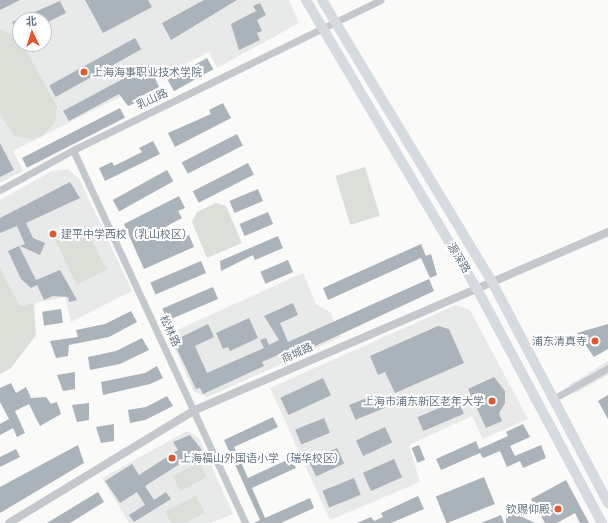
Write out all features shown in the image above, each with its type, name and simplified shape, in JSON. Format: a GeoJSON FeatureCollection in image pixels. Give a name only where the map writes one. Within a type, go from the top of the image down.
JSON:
{"type":"FeatureCollection","features":[{"type":"Feature","properties":{"kind":"main road","name":"源深路"},"geometry":{"type":"LineString","coordinates":[[306,0],[476,287],[602,523]]}},
{"type":"Feature","properties":{"kind":"main road","name":"源深路"},"geometry":{"type":"LineString","coordinates":[[322,0],[491,280],[608,503]]}},
{"type":"Feature","properties":{"kind":"street","name":"乳山路"},"geometry":{"type":"LineString","coordinates":[[0,190],[73,150],[334,20],[380,0]]}},
{"type":"Feature","properties":{"kind":"street","name":"松林路"},"geometry":{"type":"LineString","coordinates":[[73,150],[195,410],[245,523]]}},
{"type":"Feature","properties":{"kind":"street","name":"商城路"},"geometry":{"type":"LineString","coordinates":[[9,523],[195,410],[491,280],[608,232]]}},
{"type":"Feature","properties":{"kind":"street"},"geometry":{"type":"LineString","coordinates":[[554,399],[608,368]]}},
{"type":"Feature","properties":{"kind":"shaded area","name":"上海海事职业技术学院"},"geometry":{"type":"Polygon","coordinates":[[[0,0],[289,0],[299,23],[217,68],[209,52],[13,151],[23,171],[0,183],[0,0]]]}},
{"type":"Feature","properties":{"kind":"shaded area"},"geometry":{"type":"Polygon","coordinates":[[[0,29],[12,35],[12,52],[27,52],[57,106],[55,123],[42,136],[33,139],[14,136],[0,114],[0,29]]]}},
{"type":"Feature","properties":{"kind":"shaded area"},"geometry":{"type":"Polygon","coordinates":[[[365,167],[380,216],[350,225],[335,176],[365,167]]]}},
{"type":"Feature","properties":{"kind":"shaded area","name":"建平中学西校（乳山校区）"},"geometry":{"type":"Polygon","coordinates":[[[68,169],[80,180],[132,291],[71,322],[65,297],[20,306],[0,268],[0,200],[52,171],[68,169]]]}},
{"type":"Feature","properties":{"kind":"shaded area"},"geometry":{"type":"Polygon","coordinates":[[[216,203],[226,206],[242,243],[207,258],[192,222],[197,212],[216,203]]]}},
{"type":"Feature","properties":{"kind":"shaded area"},"geometry":{"type":"Polygon","coordinates":[[[85,226],[106,270],[77,285],[55,240],[85,226]]]}},
{"type":"Feature","properties":{"kind":"shaded area"},"geometry":{"type":"Polygon","coordinates":[[[0,268],[20,306],[34,303],[36,335],[11,368],[0,374],[0,268]]]}},
{"type":"Feature","properties":{"kind":"shaded area"},"geometry":{"type":"Polygon","coordinates":[[[303,273],[316,304],[330,312],[341,337],[208,397],[194,392],[168,334],[303,273]]]}},
{"type":"Feature","properties":{"kind":"shaded area"},"geometry":{"type":"Polygon","coordinates":[[[456,305],[470,310],[528,419],[483,439],[472,416],[409,445],[420,482],[330,520],[270,388],[456,305]]]}},
{"type":"Feature","properties":{"kind":"shaded area"},"geometry":{"type":"Polygon","coordinates":[[[608,361],[608,375],[574,394],[569,385],[608,361]]]}},
{"type":"Feature","properties":{"kind":"shaded area","name":"上海福山外国语小学（瑞华校区）"},"geometry":{"type":"Polygon","coordinates":[[[187,431],[199,438],[233,514],[211,523],[129,523],[102,478],[187,431]]]}},
{"type":"Feature","properties":{"kind":"shaded area"},"geometry":{"type":"Polygon","coordinates":[[[199,462],[207,477],[180,491],[173,476],[199,462]]]}},
{"type":"Feature","properties":{"kind":"shaded area"},"geometry":{"type":"Polygon","coordinates":[[[196,496],[205,513],[185,523],[171,523],[165,511],[196,496]]]}},
{"type":"Feature","properties":{"kind":"building"},"geometry":{"type":"Polygon","coordinates":[[[0,0],[20,0],[0,10],[0,0]]]}},
{"type":"Feature","properties":{"kind":"building"},"geometry":{"type":"Polygon","coordinates":[[[85,0],[148,0],[152,7],[103,33],[85,0]]]}},
{"type":"Feature","properties":{"kind":"building"},"geometry":{"type":"Polygon","coordinates":[[[204,0],[237,0],[171,40],[162,23],[204,0]]]}},
{"type":"Feature","properties":{"kind":"building"},"geometry":{"type":"Polygon","coordinates":[[[60,1],[66,13],[52,20],[52,12],[35,12],[60,1]]]}},
{"type":"Feature","properties":{"kind":"building"},"geometry":{"type":"Polygon","coordinates":[[[260,3],[266,15],[257,20],[262,31],[257,33],[260,40],[239,50],[231,24],[256,11],[253,6],[260,3]]]}},
{"type":"Feature","properties":{"kind":"building"},"geometry":{"type":"Polygon","coordinates":[[[135,38],[141,49],[56,97],[49,86],[135,38]]]}},
{"type":"Feature","properties":{"kind":"building"},"geometry":{"type":"Polygon","coordinates":[[[207,58],[213,69],[174,91],[168,80],[207,58]]]}},
{"type":"Feature","properties":{"kind":"building"},"geometry":{"type":"Polygon","coordinates":[[[149,65],[159,87],[138,98],[140,101],[128,106],[119,94],[69,121],[63,111],[149,65]]]}},
{"type":"Feature","properties":{"kind":"building"},"geometry":{"type":"Polygon","coordinates":[[[223,103],[231,118],[175,147],[168,133],[211,114],[209,110],[223,103]]]}},
{"type":"Feature","properties":{"kind":"building"},"geometry":{"type":"Polygon","coordinates":[[[120,108],[125,118],[27,168],[22,158],[120,108]]]}},
{"type":"Feature","properties":{"kind":"building"},"geometry":{"type":"Polygon","coordinates":[[[237,134],[243,146],[188,174],[182,162],[237,134]]]}},
{"type":"Feature","properties":{"kind":"building"},"geometry":{"type":"Polygon","coordinates":[[[153,141],[160,154],[105,181],[99,168],[112,162],[114,166],[142,152],[139,148],[153,141]]]}},
{"type":"Feature","properties":{"kind":"building"},"geometry":{"type":"Polygon","coordinates":[[[0,143],[14,170],[0,177],[0,143]]]}},
{"type":"Feature","properties":{"kind":"building"},"geometry":{"type":"Polygon","coordinates":[[[248,163],[254,175],[199,203],[193,191],[248,163]]]}},
{"type":"Feature","properties":{"kind":"building"},"geometry":{"type":"Polygon","coordinates":[[[167,170],[173,181],[119,211],[113,200],[167,170]]]}},
{"type":"Feature","properties":{"kind":"building"},"geometry":{"type":"Polygon","coordinates":[[[70,182],[80,198],[26,223],[33,238],[45,243],[40,255],[20,246],[25,244],[17,226],[0,233],[0,218],[70,182]]]}},
{"type":"Feature","properties":{"kind":"building"},"geometry":{"type":"Polygon","coordinates":[[[258,189],[263,201],[235,213],[229,201],[258,189]]]}},
{"type":"Feature","properties":{"kind":"building"},"geometry":{"type":"Polygon","coordinates":[[[179,196],[185,208],[178,211],[182,218],[167,226],[175,241],[189,235],[194,247],[144,269],[124,224],[179,196]]]}},
{"type":"Feature","properties":{"kind":"building"},"geometry":{"type":"Polygon","coordinates":[[[268,212],[273,224],[245,236],[239,224],[268,212]]]}},
{"type":"Feature","properties":{"kind":"building"},"geometry":{"type":"Polygon","coordinates":[[[278,236],[283,248],[255,260],[253,255],[221,271],[220,261],[278,236]]]}},
{"type":"Feature","properties":{"kind":"building"},"geometry":{"type":"Polygon","coordinates":[[[421,244],[426,256],[431,254],[437,275],[430,278],[421,258],[328,300],[323,288],[421,244]]]}},
{"type":"Feature","properties":{"kind":"building"},"geometry":{"type":"Polygon","coordinates":[[[19,246],[36,280],[60,270],[77,300],[69,302],[68,297],[53,296],[44,300],[37,285],[31,288],[21,279],[8,251],[19,246]]]}},
{"type":"Feature","properties":{"kind":"building"},"geometry":{"type":"Polygon","coordinates":[[[288,260],[293,272],[265,284],[260,272],[288,260]]]}},
{"type":"Feature","properties":{"kind":"building"},"geometry":{"type":"Polygon","coordinates":[[[201,261],[206,273],[155,294],[150,282],[201,261]]]}},
{"type":"Feature","properties":{"kind":"building"},"geometry":{"type":"Polygon","coordinates":[[[429,279],[434,291],[283,361],[280,354],[262,362],[264,366],[203,394],[200,388],[196,389],[173,341],[208,324],[214,337],[195,346],[207,373],[264,348],[260,340],[266,338],[269,345],[279,340],[264,316],[293,303],[298,315],[280,323],[288,342],[429,279]]]}},
{"type":"Feature","properties":{"kind":"building"},"geometry":{"type":"Polygon","coordinates":[[[213,287],[218,299],[167,320],[162,308],[213,287]]]}},
{"type":"Feature","properties":{"kind":"building"},"geometry":{"type":"Polygon","coordinates":[[[61,309],[63,323],[44,326],[42,312],[61,309]]]}},
{"type":"Feature","properties":{"kind":"building"},"geometry":{"type":"Polygon","coordinates":[[[131,311],[137,322],[109,337],[69,345],[68,356],[56,358],[50,341],[78,337],[76,330],[105,324],[131,311]]]}},
{"type":"Feature","properties":{"kind":"building"},"geometry":{"type":"Polygon","coordinates":[[[249,318],[258,338],[230,351],[228,347],[223,349],[216,333],[249,318]]]}},
{"type":"Feature","properties":{"kind":"building","name":"浦东清真寺"},"geometry":{"type":"Polygon","coordinates":[[[608,324],[608,349],[594,357],[577,333],[608,324]]]}},
{"type":"Feature","properties":{"kind":"building"},"geometry":{"type":"Polygon","coordinates":[[[438,326],[449,329],[464,363],[395,393],[385,372],[378,375],[370,356],[438,326]]]}},
{"type":"Feature","properties":{"kind":"building"},"geometry":{"type":"Polygon","coordinates":[[[142,338],[149,350],[120,364],[90,370],[88,357],[116,351],[142,338]]]}},
{"type":"Feature","properties":{"kind":"building"},"geometry":{"type":"Polygon","coordinates":[[[157,366],[163,378],[150,384],[103,395],[101,382],[145,373],[157,366]]]}},
{"type":"Feature","properties":{"kind":"building"},"geometry":{"type":"Polygon","coordinates":[[[75,372],[75,389],[63,391],[57,375],[75,372]]]}},
{"type":"Feature","properties":{"kind":"building"},"geometry":{"type":"Polygon","coordinates":[[[494,377],[505,391],[505,403],[499,413],[502,421],[486,428],[468,389],[494,377]]]}},
{"type":"Feature","properties":{"kind":"building"},"geometry":{"type":"Polygon","coordinates":[[[323,378],[331,395],[288,415],[280,398],[323,378]]]}},
{"type":"Feature","properties":{"kind":"building"},"geometry":{"type":"Polygon","coordinates":[[[11,383],[16,393],[26,387],[31,398],[46,397],[51,404],[57,402],[61,414],[40,426],[29,404],[15,411],[25,433],[17,437],[13,428],[0,435],[0,424],[9,419],[0,402],[0,388],[11,383]]]}},
{"type":"Feature","properties":{"kind":"building"},"geometry":{"type":"Polygon","coordinates":[[[379,393],[385,408],[355,420],[349,405],[379,393]]]}},
{"type":"Feature","properties":{"kind":"building"},"geometry":{"type":"Polygon","coordinates":[[[608,395],[608,419],[598,401],[608,395]]]}},
{"type":"Feature","properties":{"kind":"building"},"geometry":{"type":"Polygon","coordinates":[[[167,396],[173,406],[145,420],[130,423],[128,410],[146,407],[167,396]]]}},
{"type":"Feature","properties":{"kind":"building"},"geometry":{"type":"Polygon","coordinates":[[[458,400],[464,414],[423,431],[417,417],[458,400]]]}},
{"type":"Feature","properties":{"kind":"building"},"geometry":{"type":"Polygon","coordinates":[[[89,403],[89,420],[77,422],[72,405],[89,403]]]}},
{"type":"Feature","properties":{"kind":"building"},"geometry":{"type":"Polygon","coordinates":[[[273,417],[278,427],[234,447],[248,478],[291,458],[296,468],[252,488],[265,518],[310,498],[314,508],[281,523],[254,523],[260,520],[224,440],[273,417]]]}},
{"type":"Feature","properties":{"kind":"building"},"geometry":{"type":"Polygon","coordinates":[[[324,418],[330,433],[301,444],[295,430],[324,418]]]}},
{"type":"Feature","properties":{"kind":"building"},"geometry":{"type":"Polygon","coordinates":[[[114,424],[114,441],[101,443],[96,427],[114,424]]]}},
{"type":"Feature","properties":{"kind":"building"},"geometry":{"type":"Polygon","coordinates":[[[523,424],[530,437],[510,446],[515,456],[541,445],[546,458],[523,468],[520,461],[507,467],[500,451],[483,458],[480,453],[441,470],[436,459],[476,441],[479,449],[508,436],[506,432],[523,424]]]}},
{"type":"Feature","properties":{"kind":"building"},"geometry":{"type":"Polygon","coordinates":[[[385,427],[392,442],[363,456],[356,441],[385,427]]]}},
{"type":"Feature","properties":{"kind":"building"},"geometry":{"type":"Polygon","coordinates":[[[190,435],[202,450],[145,486],[154,500],[166,492],[171,499],[134,522],[129,515],[145,505],[137,492],[120,503],[105,481],[132,464],[139,475],[178,450],[173,442],[190,435]]]}},
{"type":"Feature","properties":{"kind":"building"},"geometry":{"type":"Polygon","coordinates":[[[78,445],[84,463],[0,513],[0,487],[78,445]]]}},
{"type":"Feature","properties":{"kind":"building"},"geometry":{"type":"Polygon","coordinates":[[[419,445],[425,460],[418,463],[412,448],[419,445]]]}},
{"type":"Feature","properties":{"kind":"building"},"geometry":{"type":"Polygon","coordinates":[[[337,448],[344,463],[316,477],[309,461],[337,448]]]}},
{"type":"Feature","properties":{"kind":"building"},"geometry":{"type":"Polygon","coordinates":[[[16,449],[20,457],[0,467],[0,457],[16,449]]]}},
{"type":"Feature","properties":{"kind":"building"},"geometry":{"type":"Polygon","coordinates":[[[394,459],[402,477],[371,491],[363,473],[394,459]]]}},
{"type":"Feature","properties":{"kind":"building"},"geometry":{"type":"Polygon","coordinates":[[[484,477],[495,504],[447,523],[436,496],[484,477]]]}},
{"type":"Feature","properties":{"kind":"building"},"geometry":{"type":"Polygon","coordinates":[[[354,478],[361,495],[329,507],[322,491],[354,478]]]}},
{"type":"Feature","properties":{"kind":"building","name":"钦赐仰殿"},"geometry":{"type":"Polygon","coordinates":[[[566,480],[589,523],[580,523],[575,513],[557,523],[545,523],[531,499],[566,480]]]}},
{"type":"Feature","properties":{"kind":"building"},"geometry":{"type":"Polygon","coordinates":[[[98,492],[104,502],[70,523],[47,523],[98,492]]]}},
{"type":"Feature","properties":{"kind":"building"},"geometry":{"type":"Polygon","coordinates":[[[418,496],[424,509],[391,523],[357,523],[371,517],[374,521],[383,517],[381,513],[418,496]]]}},
{"type":"Feature","properties":{"kind":"building"},"geometry":{"type":"Polygon","coordinates":[[[506,508],[518,508],[518,515],[535,523],[506,523],[506,508]]]}},
{"type":"Feature","properties":{"kind":"building"},"geometry":{"type":"Polygon","coordinates":[[[501,515],[504,523],[481,523],[501,515]]]}},
{"type":"Feature","properties":{"kind":"place","name":"上海海事职业技术学院"},"geometry":{"type":"Point","coordinates":[84,72]}},
{"type":"Feature","properties":{"kind":"place","name":"建平中学西校（乳山校区）"},"geometry":{"type":"Point","coordinates":[53,234]}},
{"type":"Feature","properties":{"kind":"place","name":"浦东清真寺"},"geometry":{"type":"Point","coordinates":[595,341]}},
{"type":"Feature","properties":{"kind":"place","name":"上海市浦东新区老年大学"},"geometry":{"type":"Point","coordinates":[492,401]}},
{"type":"Feature","properties":{"kind":"place","name":"上海福山外国语小学（瑞华校区）"},"geometry":{"type":"Point","coordinates":[172,458]}},
{"type":"Feature","properties":{"kind":"place","name":"钦赐仰殿"},"geometry":{"type":"Point","coordinates":[558,509]}}]}
